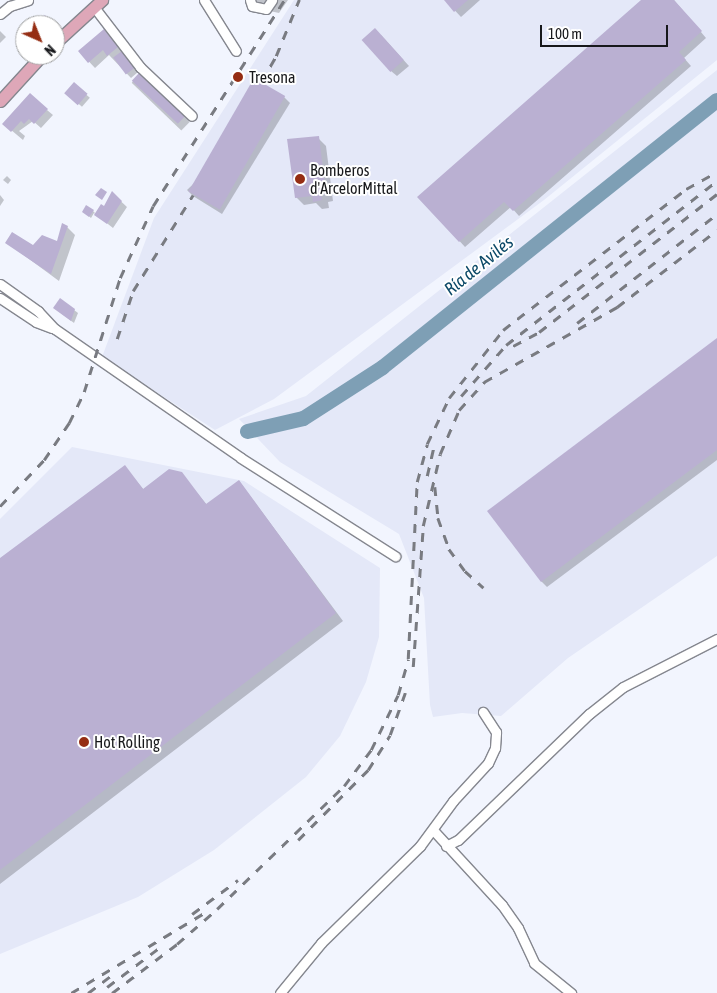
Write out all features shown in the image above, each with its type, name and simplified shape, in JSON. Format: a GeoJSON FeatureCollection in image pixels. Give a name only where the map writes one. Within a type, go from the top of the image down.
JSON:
{"type":"FeatureCollection","features":[{"type":"Feature","properties":{"kind":"main road"},"geometry":{"type":"LineString","coordinates":[[65,34],[98,3]]}},
{"type":"Feature","properties":{"kind":"main road"},"geometry":{"type":"LineString","coordinates":[[0,101],[33,65]]}},
{"type":"Feature","properties":{"kind":"street"},"geometry":{"type":"LineString","coordinates":[[0,14],[10,6],[28,0]]}},
{"type":"Feature","properties":{"kind":"street"},"geometry":{"type":"LineString","coordinates":[[204,0],[236,51]]}},
{"type":"Feature","properties":{"kind":"street"},"geometry":{"type":"LineString","coordinates":[[250,0],[252,6],[266,9],[272,0]]}},
{"type":"Feature","properties":{"kind":"street"},"geometry":{"type":"LineString","coordinates":[[98,3],[140,67],[192,116]]}},
{"type":"Feature","properties":{"kind":"street"},"geometry":{"type":"LineString","coordinates":[[0,284],[38,311],[55,329],[241,458],[395,556]]}},
{"type":"Feature","properties":{"kind":"street"},"geometry":{"type":"LineString","coordinates":[[0,298],[36,322],[55,329]]}},
{"type":"Feature","properties":{"kind":"street"},"geometry":{"type":"LineString","coordinates":[[446,846],[458,840],[589,714],[623,687],[717,639]]}},
{"type":"Feature","properties":{"kind":"street"},"geometry":{"type":"LineString","coordinates":[[280,993],[321,944],[433,830],[453,801],[488,763],[495,748],[496,732],[483,712]]}},
{"type":"Feature","properties":{"kind":"street"},"geometry":{"type":"LineString","coordinates":[[433,830],[502,905],[518,928],[534,963],[571,993]]}},
{"type":"Feature","properties":{"kind":"shaded area"},"geometry":{"type":"Polygon","coordinates":[[[294,0],[717,0],[717,60],[544,200],[274,399],[215,430],[102,357],[154,218],[294,0]]]}},
{"type":"Feature","properties":{"kind":"shaded area"},"geometry":{"type":"Polygon","coordinates":[[[717,70],[717,556],[568,658],[501,716],[462,713],[433,717],[430,705],[424,598],[399,534],[280,462],[239,419],[306,396],[717,70]]]}},
{"type":"Feature","properties":{"kind":"shaded area"},"geometry":{"type":"Polygon","coordinates":[[[72,447],[244,481],[380,568],[379,637],[366,682],[340,736],[306,777],[214,850],[138,897],[0,954],[0,519],[72,447]]]}},
{"type":"Feature","properties":{"kind":"building"},"geometry":{"type":"Polygon","coordinates":[[[444,0],[468,0],[454,12],[444,0]]]}},
{"type":"Feature","properties":{"kind":"building"},"geometry":{"type":"Polygon","coordinates":[[[641,0],[674,0],[702,31],[679,52],[686,60],[513,211],[504,202],[459,242],[417,197],[641,0]]]}},
{"type":"Feature","properties":{"kind":"building"},"geometry":{"type":"Polygon","coordinates":[[[375,28],[404,60],[390,72],[362,40],[375,28]]]}},
{"type":"Feature","properties":{"kind":"building"},"geometry":{"type":"Polygon","coordinates":[[[104,29],[118,47],[107,56],[103,50],[88,63],[78,51],[104,29]]]}},
{"type":"Feature","properties":{"kind":"building"},"geometry":{"type":"Polygon","coordinates":[[[122,51],[135,68],[126,74],[113,58],[122,51]]]}},
{"type":"Feature","properties":{"kind":"building"},"geometry":{"type":"Polygon","coordinates":[[[140,72],[186,115],[178,124],[132,81],[140,72]]]}},
{"type":"Feature","properties":{"kind":"building"},"geometry":{"type":"Polygon","coordinates":[[[254,78],[285,96],[220,209],[188,191],[254,78]]]}},
{"type":"Feature","properties":{"kind":"building"},"geometry":{"type":"Polygon","coordinates":[[[74,82],[88,94],[78,105],[64,93],[74,82]]]}},
{"type":"Feature","properties":{"kind":"building"},"geometry":{"type":"Polygon","coordinates":[[[30,93],[48,109],[34,124],[29,119],[24,124],[21,121],[11,132],[2,124],[30,93]]]}},
{"type":"Feature","properties":{"kind":"building"},"geometry":{"type":"Polygon","coordinates":[[[319,136],[326,194],[321,195],[322,200],[313,202],[312,196],[295,198],[287,139],[319,136]]]}},
{"type":"Feature","properties":{"kind":"building"},"geometry":{"type":"Polygon","coordinates":[[[101,188],[107,192],[102,200],[95,195],[101,188]]]}},
{"type":"Feature","properties":{"kind":"building"},"geometry":{"type":"Polygon","coordinates":[[[112,191],[122,201],[107,224],[94,215],[101,204],[104,206],[112,191]]]}},
{"type":"Feature","properties":{"kind":"building"},"geometry":{"type":"Polygon","coordinates":[[[86,205],[94,210],[89,217],[82,212],[86,205]]]}},
{"type":"Feature","properties":{"kind":"building"},"geometry":{"type":"Polygon","coordinates":[[[62,223],[68,226],[51,274],[5,243],[12,232],[33,245],[42,235],[57,241],[62,223]]]}},
{"type":"Feature","properties":{"kind":"building"},"geometry":{"type":"Polygon","coordinates":[[[60,298],[75,309],[71,321],[53,308],[60,298]]]}},
{"type":"Feature","properties":{"kind":"building"},"geometry":{"type":"Polygon","coordinates":[[[717,338],[717,450],[541,582],[487,511],[717,338]]]}},
{"type":"Feature","properties":{"kind":"building","name":"Hot Rolling"},"geometry":{"type":"Polygon","coordinates":[[[125,465],[143,489],[169,469],[182,472],[206,504],[239,480],[336,613],[0,870],[0,558],[125,465]]]}},
{"type":"Feature","properties":{"kind":"waterway","name":"Ría de Avilés"},"geometry":{"type":"LineString","coordinates":[[247,431],[303,418],[382,367],[717,100]]}},
{"type":"Feature","properties":{"kind":"railway"},"geometry":{"type":"LineString","coordinates":[[0,506],[44,460],[69,423],[84,392],[120,278],[153,206],[284,0]]}},
{"type":"Feature","properties":{"kind":"railway"},"geometry":{"type":"LineString","coordinates":[[261,82],[276,56],[299,0]]}},
{"type":"Feature","properties":{"kind":"railway"},"geometry":{"type":"LineString","coordinates":[[112,993],[177,944],[217,909],[344,786],[371,750],[398,695],[408,659],[417,482],[427,444],[449,398],[503,330],[686,189],[717,172]]}},
{"type":"Feature","properties":{"kind":"railway"},"geometry":{"type":"LineString","coordinates":[[461,396],[506,345],[717,181]]}},
{"type":"Feature","properties":{"kind":"railway"},"geometry":{"type":"LineString","coordinates":[[513,346],[539,332],[717,194]]}},
{"type":"Feature","properties":{"kind":"railway"},"geometry":{"type":"LineString","coordinates":[[117,339],[133,291],[193,195]]}},
{"type":"Feature","properties":{"kind":"railway"},"geometry":{"type":"LineString","coordinates":[[577,323],[717,214]]}},
{"type":"Feature","properties":{"kind":"railway"},"geometry":{"type":"LineString","coordinates":[[413,667],[423,526],[440,454],[459,410],[484,382],[617,307],[717,230]]}},
{"type":"Feature","properties":{"kind":"railway"},"geometry":{"type":"LineString","coordinates":[[427,476],[435,442]]}},
{"type":"Feature","properties":{"kind":"railway"},"geometry":{"type":"LineString","coordinates":[[435,487],[438,518],[449,549],[465,571],[484,588]]}},
{"type":"Feature","properties":{"kind":"railway"},"geometry":{"type":"LineString","coordinates":[[298,840],[368,770],[390,735],[405,693]]}},
{"type":"Feature","properties":{"kind":"railway"},"geometry":{"type":"LineString","coordinates":[[192,914],[238,880]]}},
{"type":"Feature","properties":{"kind":"railway"},"geometry":{"type":"LineString","coordinates":[[71,993],[204,913]]}},
{"type":"Feature","properties":{"kind":"railway"},"geometry":{"type":"LineString","coordinates":[[107,987],[163,945]]}},
{"type":"Feature","properties":{"kind":"railway"},"geometry":{"type":"LineString","coordinates":[[88,993],[112,975]]}},
{"type":"Feature","properties":{"kind":"place","name":"Tresona"},"geometry":{"type":"Point","coordinates":[238,77]}},
{"type":"Feature","properties":{"kind":"place","name":"Bomberos d'ArcelorMittal"},"geometry":{"type":"Point","coordinates":[300,179]}},
{"type":"Feature","properties":{"kind":"place","name":"Hot Rolling"},"geometry":{"type":"Point","coordinates":[84,742]}}]}
